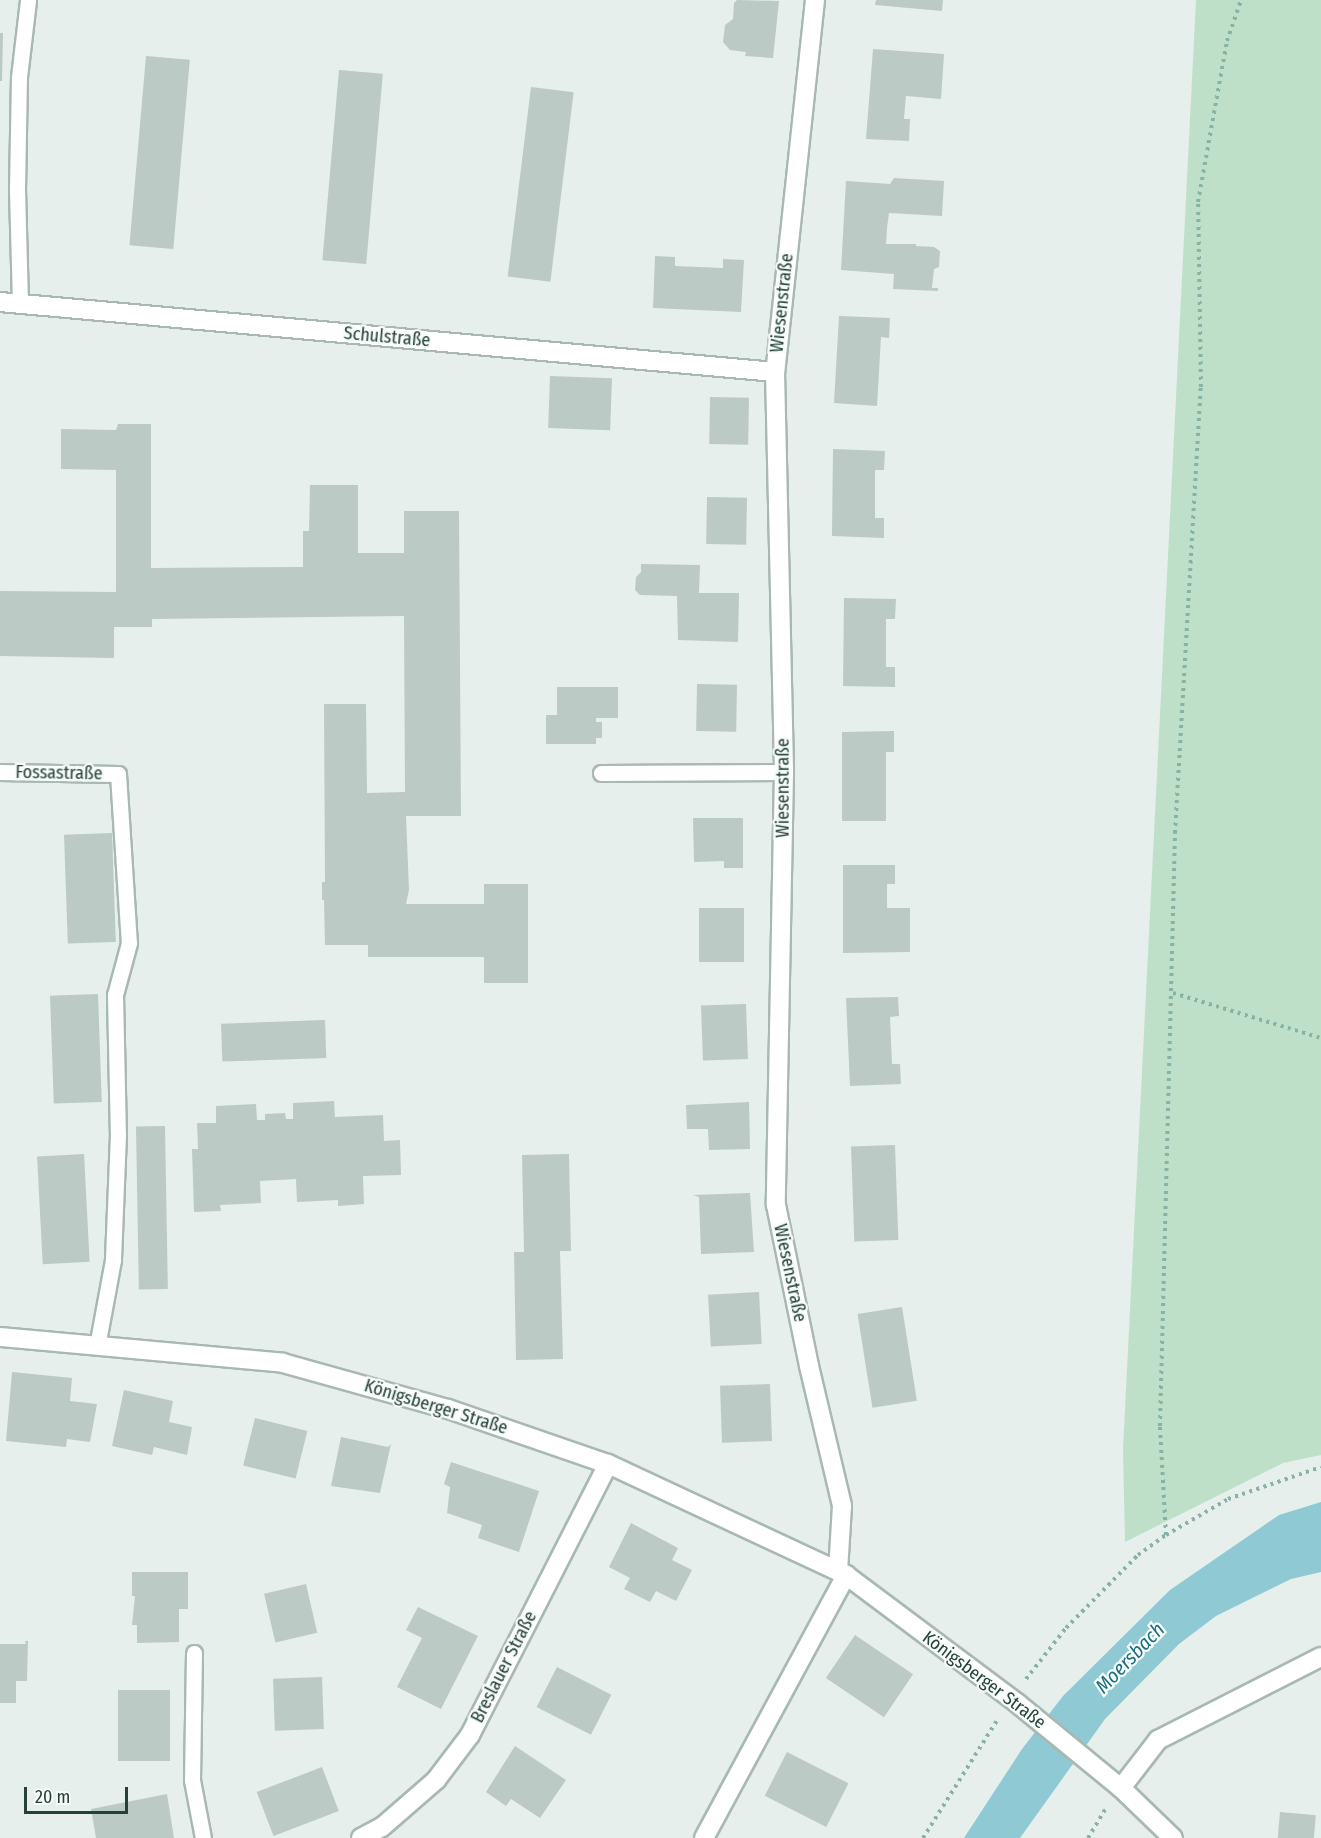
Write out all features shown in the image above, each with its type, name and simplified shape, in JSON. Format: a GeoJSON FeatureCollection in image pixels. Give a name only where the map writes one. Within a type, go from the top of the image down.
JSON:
{"type":"FeatureCollection","features":[{"type":"Feature","properties":{"kind":"street","name":"Wiesenstraße"},"geometry":{"type":"LineString","coordinates":[[815,0],[775,372],[784,772],[777,1205],[809,1366],[842,1506],[842,1573]]}},
{"type":"Feature","properties":{"kind":"street","name":"Schulstraße"},"geometry":{"type":"LineString","coordinates":[[0,302],[775,372]]}},
{"type":"Feature","properties":{"kind":"street","name":"Königsberger Straße"},"geometry":{"type":"LineString","coordinates":[[0,1337],[283,1363],[448,1408],[608,1464],[842,1573],[1014,1701],[1094,1765],[1173,1838]]}},
{"type":"Feature","properties":{"kind":"street","name":"Breslauer Straße"},"geometry":{"type":"LineString","coordinates":[[361,1838],[382,1827],[436,1780],[470,1735],[608,1464]]}},
{"type":"Feature","properties":{"kind":"street"},"geometry":{"type":"LineString","coordinates":[[704,1838],[842,1573]]}},
{"type":"Feature","properties":{"kind":"street"},"geometry":{"type":"LineString","coordinates":[[1120,1788],[1158,1740],[1321,1657]]}},
{"type":"Feature","properties":{"kind":"lane"},"geometry":{"type":"LineString","coordinates":[[20,304],[17,190],[19,77],[28,0]]}},
{"type":"Feature","properties":{"kind":"lane","name":"Fossastraße"},"geometry":{"type":"LineString","coordinates":[[0,772],[118,774],[129,944],[115,995],[118,1134],[113,1260],[97,1346]]}},
{"type":"Feature","properties":{"kind":"lane"},"geometry":{"type":"LineString","coordinates":[[601,773],[784,772]]}},
{"type":"Feature","properties":{"kind":"lane"},"geometry":{"type":"LineString","coordinates":[[194,1653],[192,1780],[203,1838]]}},
{"type":"Feature","properties":{"kind":"path"},"geometry":{"type":"LineString","coordinates":[[1166,1535],[1160,1426],[1173,993],[1175,833],[1201,387],[1198,202],[1227,41],[1241,0]]}},
{"type":"Feature","properties":{"kind":"path"},"geometry":{"type":"LineString","coordinates":[[1173,993],[1321,1038]]}},
{"type":"Feature","properties":{"kind":"path"},"geometry":{"type":"LineString","coordinates":[[923,1838],[1065,1628],[1138,1555],[1166,1535],[1228,1499],[1321,1467]]}},
{"type":"Feature","properties":{"kind":"path"},"geometry":{"type":"LineString","coordinates":[[1088,1838],[1120,1788]]}},
{"type":"Feature","properties":{"kind":"green space"},"geometry":{"type":"Polygon","coordinates":[[[1196,0],[1321,0],[1321,1455],[1283,1463],[1125,1542],[1123,1449],[1196,0]]]}},
{"type":"Feature","properties":{"kind":"water","name":"Moersbach"},"geometry":{"type":"Polygon","coordinates":[[[1321,1502],[1321,1572],[1291,1579],[1216,1616],[1179,1644],[1105,1719],[1020,1838],[964,1838],[1022,1749],[1063,1696],[1170,1590],[1279,1515],[1321,1502]]]}},
{"type":"Feature","properties":{"kind":"building"},"geometry":{"type":"Polygon","coordinates":[[[737,0],[779,1],[773,58],[745,56],[746,52],[730,50],[723,42],[725,25],[733,19],[734,3],[737,0]]]}},
{"type":"Feature","properties":{"kind":"building"},"geometry":{"type":"Polygon","coordinates":[[[876,0],[943,0],[942,11],[875,5],[876,0]]]}},
{"type":"Feature","properties":{"kind":"building"},"geometry":{"type":"Polygon","coordinates":[[[0,33],[3,33],[2,81],[0,81],[0,33]]]}},
{"type":"Feature","properties":{"kind":"building"},"geometry":{"type":"Polygon","coordinates":[[[873,49],[944,54],[941,99],[906,96],[904,119],[910,119],[909,141],[866,139],[873,49]]]}},
{"type":"Feature","properties":{"kind":"building"},"geometry":{"type":"Polygon","coordinates":[[[146,56],[190,60],[173,249],[129,245],[146,56]]]}},
{"type":"Feature","properties":{"kind":"building"},"geometry":{"type":"Polygon","coordinates":[[[339,70],[383,74],[366,264],[322,260],[339,70]]]}},
{"type":"Feature","properties":{"kind":"building"},"geometry":{"type":"Polygon","coordinates":[[[531,87],[574,92],[550,282],[508,277],[531,87]]]}},
{"type":"Feature","properties":{"kind":"building"},"geometry":{"type":"Polygon","coordinates":[[[894,178],[944,181],[942,216],[889,213],[886,244],[916,244],[916,246],[934,247],[940,251],[939,267],[934,269],[932,288],[938,288],[938,291],[893,289],[894,274],[841,270],[846,181],[890,184],[894,178]]]}},
{"type":"Feature","properties":{"kind":"building"},"geometry":{"type":"Polygon","coordinates":[[[655,256],[675,257],[675,266],[723,268],[723,259],[744,260],[741,312],[653,308],[655,256]]]}},
{"type":"Feature","properties":{"kind":"building"},"geometry":{"type":"Polygon","coordinates":[[[839,316],[890,318],[889,338],[881,337],[877,406],[834,403],[839,316]]]}},
{"type":"Feature","properties":{"kind":"building"},"geometry":{"type":"Polygon","coordinates":[[[550,376],[612,378],[610,430],[548,428],[550,376]]]}},
{"type":"Feature","properties":{"kind":"building"},"geometry":{"type":"Polygon","coordinates":[[[710,397],[749,398],[748,445],[709,444],[710,397]]]}},
{"type":"Feature","properties":{"kind":"building"},"geometry":{"type":"Polygon","coordinates":[[[118,424],[151,424],[151,568],[303,567],[303,531],[309,531],[310,485],[358,485],[358,553],[404,553],[404,511],[459,511],[461,816],[406,816],[409,890],[406,904],[484,904],[484,884],[528,884],[528,983],[484,983],[484,957],[368,957],[368,945],[325,945],[324,900],[322,900],[322,882],[325,882],[324,704],[366,704],[367,793],[405,792],[404,616],[152,619],[152,627],[114,627],[114,658],[0,656],[0,591],[116,592],[116,470],[61,469],[61,429],[116,430],[118,424]]]}},
{"type":"Feature","properties":{"kind":"building"},"geometry":{"type":"Polygon","coordinates":[[[833,449],[885,451],[884,470],[875,470],[875,518],[884,518],[884,538],[832,536],[833,449]]]}},
{"type":"Feature","properties":{"kind":"building"},"geometry":{"type":"Polygon","coordinates":[[[707,497],[747,498],[746,545],[706,544],[707,497]]]}},
{"type":"Feature","properties":{"kind":"building"},"geometry":{"type":"Polygon","coordinates":[[[641,564],[700,565],[699,593],[739,593],[738,642],[678,640],[677,596],[640,595],[635,590],[636,577],[641,572],[641,564]]]}},
{"type":"Feature","properties":{"kind":"building"},"geometry":{"type":"Polygon","coordinates":[[[844,598],[896,599],[895,619],[886,619],[886,667],[895,667],[895,687],[843,686],[844,598]]]}},
{"type":"Feature","properties":{"kind":"building"},"geometry":{"type":"Polygon","coordinates":[[[697,684],[737,685],[736,732],[696,731],[697,684]]]}},
{"type":"Feature","properties":{"kind":"building"},"geometry":{"type":"Polygon","coordinates":[[[557,687],[618,687],[618,718],[596,718],[596,722],[602,722],[602,738],[596,738],[596,744],[546,744],[546,715],[557,715],[557,687]]]}},
{"type":"Feature","properties":{"kind":"building"},"geometry":{"type":"Polygon","coordinates":[[[894,731],[894,752],[886,752],[886,821],[842,821],[842,732],[894,731]]]}},
{"type":"Feature","properties":{"kind":"building"},"geometry":{"type":"Polygon","coordinates":[[[693,818],[743,818],[743,868],[724,868],[724,861],[694,862],[693,818]]]}},
{"type":"Feature","properties":{"kind":"building"},"geometry":{"type":"Polygon","coordinates":[[[112,833],[116,942],[68,944],[64,835],[112,833]]]}},
{"type":"Feature","properties":{"kind":"building"},"geometry":{"type":"Polygon","coordinates":[[[843,865],[895,865],[895,884],[887,884],[887,908],[910,908],[910,952],[843,953],[843,865]]]}},
{"type":"Feature","properties":{"kind":"building"},"geometry":{"type":"Polygon","coordinates":[[[699,908],[744,908],[744,962],[699,962],[699,908]]]}},
{"type":"Feature","properties":{"kind":"building"},"geometry":{"type":"Polygon","coordinates":[[[98,994],[102,1102],[54,1104],[50,996],[98,994]]]}},
{"type":"Feature","properties":{"kind":"building"},"geometry":{"type":"Polygon","coordinates":[[[898,997],[899,1016],[890,1017],[892,1064],[900,1064],[901,1084],[850,1086],[846,998],[898,997]]]}},
{"type":"Feature","properties":{"kind":"building"},"geometry":{"type":"Polygon","coordinates":[[[746,1004],[748,1059],[703,1061],[701,1006],[746,1004]]]}},
{"type":"Feature","properties":{"kind":"building"},"geometry":{"type":"Polygon","coordinates":[[[325,1020],[326,1058],[222,1062],[221,1024],[325,1020]]]}},
{"type":"Feature","properties":{"kind":"building"},"geometry":{"type":"Polygon","coordinates":[[[334,1101],[335,1117],[383,1115],[384,1141],[400,1140],[401,1175],[363,1176],[364,1204],[338,1206],[338,1200],[297,1202],[296,1179],[260,1181],[261,1203],[220,1205],[221,1211],[194,1212],[192,1149],[198,1149],[197,1123],[216,1123],[216,1106],[256,1104],[257,1120],[265,1120],[265,1114],[285,1113],[286,1119],[293,1119],[293,1103],[334,1101]]]}},
{"type":"Feature","properties":{"kind":"building"},"geometry":{"type":"Polygon","coordinates":[[[749,1102],[750,1149],[709,1150],[708,1129],[687,1129],[686,1105],[749,1102]]]}},
{"type":"Feature","properties":{"kind":"building"},"geometry":{"type":"Polygon","coordinates":[[[165,1126],[168,1289],[139,1289],[136,1127],[165,1126]]]}},
{"type":"Feature","properties":{"kind":"building"},"geometry":{"type":"Polygon","coordinates":[[[895,1145],[898,1240],[854,1241],[851,1147],[895,1145]]]}},
{"type":"Feature","properties":{"kind":"building"},"geometry":{"type":"Polygon","coordinates":[[[84,1154],[90,1262],[43,1264],[37,1156],[84,1154]]]}},
{"type":"Feature","properties":{"kind":"building"},"geometry":{"type":"Polygon","coordinates":[[[569,1154],[571,1251],[560,1251],[563,1359],[516,1360],[514,1252],[524,1252],[522,1155],[569,1154]]]}},
{"type":"Feature","properties":{"kind":"building"},"geometry":{"type":"Polygon","coordinates":[[[750,1193],[754,1252],[701,1254],[699,1197],[693,1195],[750,1193]]]}},
{"type":"Feature","properties":{"kind":"building"},"geometry":{"type":"Polygon","coordinates":[[[759,1292],[762,1344],[711,1347],[708,1295],[759,1292]]]}},
{"type":"Feature","properties":{"kind":"building"},"geometry":{"type":"Polygon","coordinates":[[[902,1307],[917,1401],[872,1408],[858,1314],[902,1307]]]}},
{"type":"Feature","properties":{"kind":"building"},"geometry":{"type":"Polygon","coordinates":[[[12,1372],[72,1378],[70,1401],[97,1404],[90,1442],[67,1439],[66,1447],[6,1441],[12,1372]]]}},
{"type":"Feature","properties":{"kind":"building"},"geometry":{"type":"Polygon","coordinates":[[[770,1384],[772,1441],[722,1443],[720,1386],[770,1384]]]}},
{"type":"Feature","properties":{"kind":"building"},"geometry":{"type":"Polygon","coordinates":[[[124,1390],[173,1401],[169,1422],[192,1427],[187,1455],[154,1447],[152,1455],[112,1446],[124,1390]]]}},
{"type":"Feature","properties":{"kind":"building"},"geometry":{"type":"Polygon","coordinates":[[[255,1418],[307,1431],[296,1479],[243,1466],[255,1418]]]}},
{"type":"Feature","properties":{"kind":"building"},"geometry":{"type":"Polygon","coordinates":[[[341,1437],[388,1447],[391,1444],[380,1493],[331,1486],[341,1437]]]}},
{"type":"Feature","properties":{"kind":"building"},"geometry":{"type":"Polygon","coordinates":[[[451,1462],[539,1491],[519,1552],[478,1538],[482,1525],[447,1513],[450,1487],[444,1484],[451,1462]]]}},
{"type":"Feature","properties":{"kind":"building"},"geometry":{"type":"Polygon","coordinates":[[[631,1523],[678,1548],[672,1560],[692,1570],[676,1601],[656,1591],[650,1602],[624,1589],[630,1578],[609,1567],[631,1523]]]}},
{"type":"Feature","properties":{"kind":"building"},"geometry":{"type":"Polygon","coordinates":[[[132,1572],[188,1572],[188,1609],[179,1609],[179,1642],[137,1643],[137,1625],[132,1625],[135,1596],[132,1596],[132,1572]]]}},
{"type":"Feature","properties":{"kind":"building"},"geometry":{"type":"Polygon","coordinates":[[[306,1584],[317,1633],[275,1642],[264,1594],[306,1584]]]}},
{"type":"Feature","properties":{"kind":"building"},"geometry":{"type":"Polygon","coordinates":[[[418,1607],[478,1636],[441,1709],[397,1687],[422,1638],[406,1630],[418,1607]]]}},
{"type":"Feature","properties":{"kind":"building"},"geometry":{"type":"Polygon","coordinates":[[[855,1635],[913,1674],[884,1717],[826,1678],[855,1635]]]}},
{"type":"Feature","properties":{"kind":"building"},"geometry":{"type":"Polygon","coordinates":[[[25,1641],[28,1641],[27,1681],[16,1681],[16,1703],[0,1703],[0,1644],[26,1644],[25,1641]]]}},
{"type":"Feature","properties":{"kind":"building"},"geometry":{"type":"Polygon","coordinates":[[[557,1667],[611,1695],[591,1735],[537,1707],[557,1667]]]}},
{"type":"Feature","properties":{"kind":"building"},"geometry":{"type":"Polygon","coordinates":[[[322,1677],[324,1729],[275,1731],[273,1679],[322,1677]]]}},
{"type":"Feature","properties":{"kind":"building"},"geometry":{"type":"Polygon","coordinates":[[[118,1690],[170,1690],[170,1761],[118,1761],[118,1690]]]}},
{"type":"Feature","properties":{"kind":"building"},"geometry":{"type":"Polygon","coordinates":[[[515,1746],[566,1780],[540,1818],[511,1799],[506,1806],[486,1792],[515,1746]]]}},
{"type":"Feature","properties":{"kind":"building"},"geometry":{"type":"Polygon","coordinates":[[[787,1752],[848,1783],[826,1827],[765,1796],[787,1752]]]}},
{"type":"Feature","properties":{"kind":"building"},"geometry":{"type":"Polygon","coordinates":[[[322,1767],[339,1811],[273,1836],[257,1792],[322,1767]]]}},
{"type":"Feature","properties":{"kind":"building"},"geometry":{"type":"Polygon","coordinates":[[[167,1794],[174,1838],[96,1838],[91,1809],[167,1794]]]}},
{"type":"Feature","properties":{"kind":"building"},"geometry":{"type":"Polygon","coordinates":[[[1280,1812],[1316,1815],[1314,1838],[1278,1838],[1280,1812]]]}}]}
